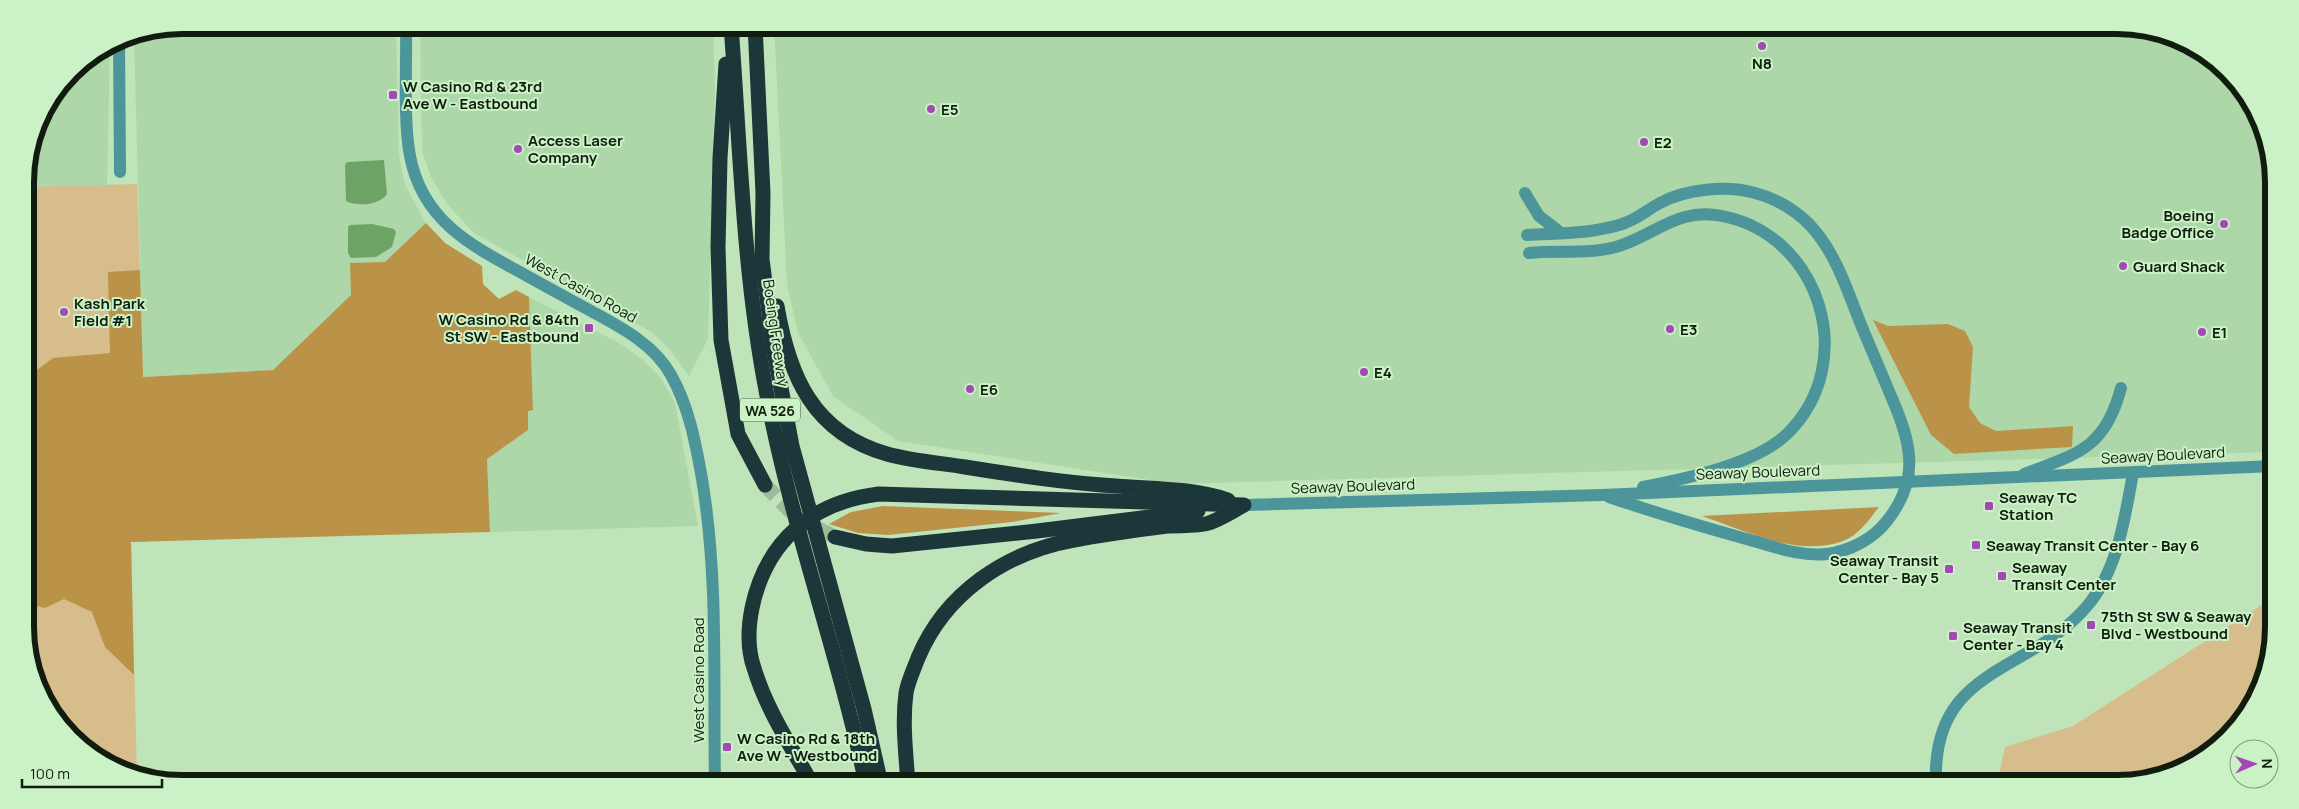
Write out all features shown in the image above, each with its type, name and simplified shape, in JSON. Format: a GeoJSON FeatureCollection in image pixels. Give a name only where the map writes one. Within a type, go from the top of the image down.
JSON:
{"type":"FeatureCollection","features":[{"type":"Feature","properties":{"kind":"highway"},"geometry":{"type":"LineString","coordinates":[[728,34],[720,158],[718,284],[721,340],[738,434],[765,485]]}},
{"type":"Feature","properties":{"kind":"highway","name":"Boeing Freeway"},"geometry":{"type":"LineString","coordinates":[[730,34],[747,244],[764,384],[783,468],[841,678],[864,775]]}},
{"type":"Feature","properties":{"kind":"highway","name":"Boeing Freeway"},"geometry":{"type":"LineString","coordinates":[[755,34],[763,193],[762,259],[773,346],[782,398],[806,500],[864,709],[879,775]]}},
{"type":"Feature","properties":{"kind":"highway"},"geometry":{"type":"LineString","coordinates":[[763,193],[784,345],[803,390],[818,411],[838,432],[859,444],[887,454],[907,458],[1095,485],[1206,492],[1244,505]]}},
{"type":"Feature","properties":{"kind":"highway"},"geometry":{"type":"LineString","coordinates":[[807,775],[762,693],[748,644],[755,592],[766,566],[782,542],[814,514],[859,497],[894,494],[1244,505]]}},
{"type":"Feature","properties":{"kind":"highway"},"geometry":{"type":"LineString","coordinates":[[835,538],[866,544],[892,546],[1037,531],[1244,505]]}},
{"type":"Feature","properties":{"kind":"highway"},"geometry":{"type":"LineString","coordinates":[[907,775],[904,717],[907,691],[923,646],[934,627],[948,608],[973,584],[1013,559],[1072,540],[1169,526],[1208,524],[1244,505]]}},
{"type":"Feature","properties":{"kind":"street","name":"West Casino Road"},"geometry":{"type":"LineString","coordinates":[[406,34],[410,155],[416,179],[427,202],[442,221],[466,242],[627,331],[652,351],[670,372],[681,394],[697,454],[710,542],[714,630],[714,775]]}},
{"type":"Feature","properties":{"kind":"street"},"geometry":{"type":"LineString","coordinates":[[119,48],[120,172]]}},
{"type":"Feature","properties":{"kind":"street"},"geometry":{"type":"LineString","coordinates":[[1528,235],[1596,231],[1642,216],[1660,203],[1682,196],[1728,189],[1756,193],[1796,212],[1816,232],[1831,256],[1901,418],[1910,450],[1910,470],[1903,497],[1884,525],[1858,544],[1827,554],[1795,552],[1681,521],[1602,495]]}},
{"type":"Feature","properties":{"kind":"street"},"geometry":{"type":"LineString","coordinates":[[1525,193],[1538,216],[1562,233]]}},
{"type":"Feature","properties":{"kind":"street"},"geometry":{"type":"LineString","coordinates":[[1529,253],[1619,246],[1649,234],[1677,218],[1713,214],[1752,226],[1781,244],[1803,270],[1820,304],[1826,334],[1821,378],[1807,409],[1787,434],[1767,450],[1752,457],[1670,481],[1602,495]]}},
{"type":"Feature","properties":{"kind":"street"},"geometry":{"type":"LineString","coordinates":[[2012,479],[2057,462],[2091,445],[2115,410],[2121,388]]}},
{"type":"Feature","properties":{"kind":"street","name":"Seaway Boulevard"},"geometry":{"type":"LineString","coordinates":[[1244,505],[1602,495],[2012,479],[2265,466]]}},
{"type":"Feature","properties":{"kind":"street"},"geometry":{"type":"LineString","coordinates":[[1935,775],[1939,743],[1945,722],[1958,700],[1993,671],[2043,643],[2072,622],[2098,590],[2118,542],[2133,473]]}},
{"type":"Feature","properties":{"kind":"shaded area"},"geometry":{"type":"Polygon","coordinates":[[[172,34],[396,34],[399,155],[405,185],[426,223],[273,370],[143,377],[134,42],[172,34]]]}},
{"type":"Feature","properties":{"kind":"shaded area"},"geometry":{"type":"Polygon","coordinates":[[[420,34],[713,34],[715,89],[708,339],[689,376],[670,350],[653,333],[474,233],[447,204],[431,177],[422,151],[420,34]]]}},
{"type":"Feature","properties":{"kind":"shaded area"},"geometry":{"type":"Polygon","coordinates":[[[774,34],[2127,34],[2165,42],[2183,49],[2207,64],[2235,92],[2254,125],[2264,163],[2265,182],[2265,452],[1176,484],[898,441],[833,396],[798,333],[787,284],[774,34]]]}},
{"type":"Feature","properties":{"kind":"shaded area"},"geometry":{"type":"Polygon","coordinates":[[[110,53],[107,185],[34,187],[34,172],[39,144],[45,125],[59,100],[77,77],[92,64],[110,53]]]}},
{"type":"Feature","properties":{"kind":"shaded area"},"geometry":{"type":"Polygon","coordinates":[[[384,160],[387,194],[384,198],[368,204],[356,204],[346,201],[345,165],[347,162],[384,160]]]}},
{"type":"Feature","properties":{"kind":"shaded area"},"geometry":{"type":"Polygon","coordinates":[[[137,184],[148,542],[131,542],[137,768],[116,760],[100,750],[71,725],[49,693],[37,656],[34,637],[34,187],[137,184]]]}},
{"type":"Feature","properties":{"kind":"shaded area"},"geometry":{"type":"Polygon","coordinates":[[[426,223],[445,243],[482,266],[483,284],[499,299],[516,290],[529,297],[533,410],[528,411],[528,430],[487,459],[490,532],[131,542],[134,675],[105,647],[92,612],[64,599],[45,608],[34,605],[34,372],[53,358],[110,353],[108,272],[140,270],[143,377],[273,370],[351,295],[350,263],[385,262],[426,223]]]}},
{"type":"Feature","properties":{"kind":"shaded area"},"geometry":{"type":"Polygon","coordinates":[[[372,224],[394,229],[396,232],[392,247],[376,257],[351,258],[348,253],[348,227],[350,225],[372,224]]]}},
{"type":"Feature","properties":{"kind":"shaded area"},"geometry":{"type":"Polygon","coordinates":[[[529,297],[621,344],[643,360],[661,378],[675,403],[698,526],[490,532],[487,459],[528,430],[528,410],[533,410],[529,297]]]}},
{"type":"Feature","properties":{"kind":"shaded area"},"geometry":{"type":"Polygon","coordinates":[[[1873,320],[1888,326],[1948,324],[1965,331],[1973,347],[1969,407],[1980,423],[1996,431],[2073,426],[2072,447],[1954,454],[1931,435],[1873,320]]]}},
{"type":"Feature","properties":{"kind":"shaded area"},"geometry":{"type":"Polygon","coordinates":[[[883,506],[1061,513],[1012,522],[888,535],[858,533],[829,524],[851,512],[883,506]]]}},
{"type":"Feature","properties":{"kind":"shaded area"},"geometry":{"type":"Polygon","coordinates":[[[1879,507],[1863,527],[1849,538],[1825,545],[1807,546],[1789,544],[1753,535],[1702,516],[1879,507]]]}},
{"type":"Feature","properties":{"kind":"shaded area"},"geometry":{"type":"Polygon","coordinates":[[[2265,603],[2264,646],[2257,675],[2250,693],[2228,725],[2207,745],[2174,764],[2136,774],[1999,775],[2005,747],[2073,726],[2265,603]]]}},
{"type":"Feature","properties":{"kind":"tunnel"},"geometry":{"type":"LineString","coordinates":[[765,485],[798,519],[835,537]]}},
{"type":"Feature","properties":{"kind":"place","name":"N8"},"geometry":{"type":"Point","coordinates":[1762,46]}},
{"type":"Feature","properties":{"kind":"place","name":"W Casino Rd & 23rd Ave W - Eastbound"},"geometry":{"type":"Point","coordinates":[393,95]}},
{"type":"Feature","properties":{"kind":"place","name":"E5"},"geometry":{"type":"Point","coordinates":[931,109]}},
{"type":"Feature","properties":{"kind":"place","name":"E2"},"geometry":{"type":"Point","coordinates":[1644,142]}},
{"type":"Feature","properties":{"kind":"place","name":"Access Laser Company"},"geometry":{"type":"Point","coordinates":[518,149]}},
{"type":"Feature","properties":{"kind":"place","name":"Boeing Badge Office"},"geometry":{"type":"Point","coordinates":[2224,224]}},
{"type":"Feature","properties":{"kind":"place","name":"Guard Shack"},"geometry":{"type":"Point","coordinates":[2123,266]}},
{"type":"Feature","properties":{"kind":"place","name":"Kash Park Field #1"},"geometry":{"type":"Point","coordinates":[64,312]}},
{"type":"Feature","properties":{"kind":"place","name":"W Casino Rd & 84th St SW - Eastbound"},"geometry":{"type":"Point","coordinates":[589,328]}},
{"type":"Feature","properties":{"kind":"place","name":"E3"},"geometry":{"type":"Point","coordinates":[1670,329]}},
{"type":"Feature","properties":{"kind":"place","name":"E1"},"geometry":{"type":"Point","coordinates":[2202,332]}},
{"type":"Feature","properties":{"kind":"place","name":"E4"},"geometry":{"type":"Point","coordinates":[1364,372]}},
{"type":"Feature","properties":{"kind":"place","name":"E6"},"geometry":{"type":"Point","coordinates":[970,389]}},
{"type":"Feature","properties":{"kind":"place","name":"Seaway TC Station"},"geometry":{"type":"Point","coordinates":[1989,506]}},
{"type":"Feature","properties":{"kind":"place","name":"Seaway Transit Center - Bay 6"},"geometry":{"type":"Point","coordinates":[1976,545]}},
{"type":"Feature","properties":{"kind":"place","name":"Seaway Transit Center - Bay 5"},"geometry":{"type":"Point","coordinates":[1949,569]}},
{"type":"Feature","properties":{"kind":"place","name":"Seaway Transit Center"},"geometry":{"type":"Point","coordinates":[2002,576]}},
{"type":"Feature","properties":{"kind":"place","name":"75th St SW & Seaway Blvd - Westbound"},"geometry":{"type":"Point","coordinates":[2091,625]}},
{"type":"Feature","properties":{"kind":"place","name":"Seaway Transit Center - Bay 4"},"geometry":{"type":"Point","coordinates":[1953,636]}},
{"type":"Feature","properties":{"kind":"place","name":"W Casino Rd & 18th Ave W - Westbound"},"geometry":{"type":"Point","coordinates":[727,747]}}]}
